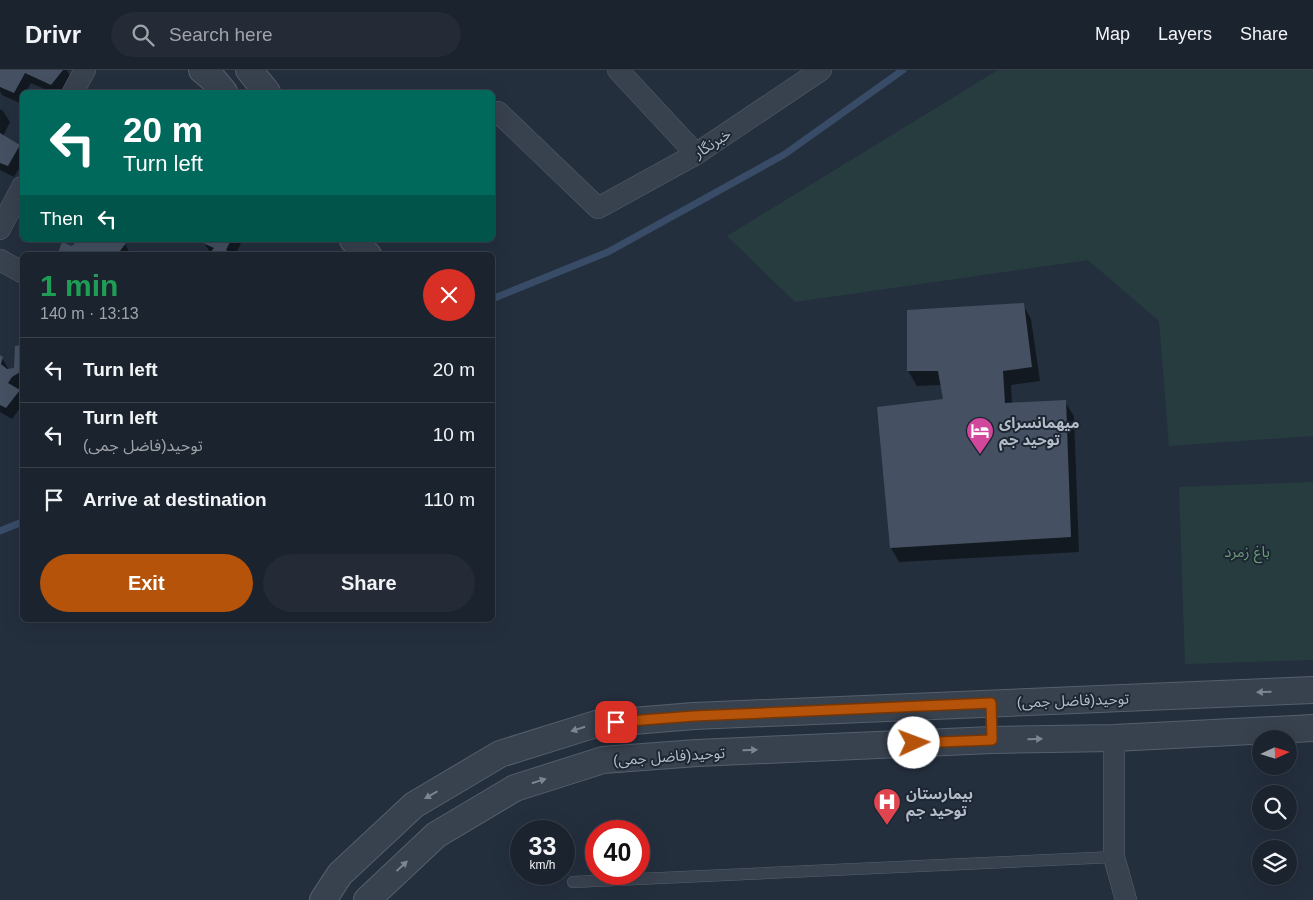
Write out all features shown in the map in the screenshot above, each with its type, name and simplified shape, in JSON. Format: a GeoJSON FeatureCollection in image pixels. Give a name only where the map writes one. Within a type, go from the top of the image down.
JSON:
{"type":"FeatureCollection","features":[{"type":"Feature","properties":{"kind":"street"},"geometry":{"type":"LineString","coordinates":[[74,90],[85,70]]}},
{"type":"Feature","properties":{"kind":"street"},"geometry":{"type":"LineString","coordinates":[[202,70],[222,90]]}},
{"type":"Feature","properties":{"kind":"street"},"geometry":{"type":"LineString","coordinates":[[249,70],[265,90]]}},
{"type":"Feature","properties":{"kind":"street"},"geometry":{"type":"LineString","coordinates":[[618,70],[696,154]]}},
{"type":"Feature","properties":{"kind":"street","name":"خبرنگار"},"geometry":{"type":"LineString","coordinates":[[498,112],[598,208],[696,154],[821,70]]}},
{"type":"Feature","properties":{"kind":"street"},"geometry":{"type":"LineString","coordinates":[[0,229],[20,191]]}},
{"type":"Feature","properties":{"kind":"street"},"geometry":{"type":"LineString","coordinates":[[355,242],[365,252]]}},
{"type":"Feature","properties":{"kind":"street"},"geometry":{"type":"LineString","coordinates":[[0,260],[20,271]]}},
{"type":"Feature","properties":{"kind":"street","name":"توحید(فاضل جمی)"},"geometry":{"type":"LineString","coordinates":[[323,900],[340,874],[414,805],[500,754],[596,724],[694,716],[1313,690]]}},
{"type":"Feature","properties":{"kind":"street"},"geometry":{"type":"LineString","coordinates":[[991,703],[992,740]]}},
{"type":"Feature","properties":{"kind":"street","name":"توحید(فاضل جمی)"},"geometry":{"type":"LineString","coordinates":[[368,900],[436,835],[515,788],[603,760],[697,752],[992,740],[1114,738],[1313,728]]}},
{"type":"Feature","properties":{"kind":"street"},"geometry":{"type":"LineString","coordinates":[[1114,738],[1114,857],[1126,900]]}},
{"type":"Feature","properties":{"kind":"lane"},"geometry":{"type":"LineString","coordinates":[[575,882],[1114,857]]}},
{"type":"Feature","properties":{"kind":"green space"},"geometry":{"type":"Polygon","coordinates":[[[998,70],[1313,70],[1313,436],[1169,446],[1159,321],[1088,260],[795,302],[727,236],[998,70]]]}},
{"type":"Feature","properties":{"kind":"green space","name":"باغ زمرد"},"geometry":{"type":"Polygon","coordinates":[[[1313,482],[1313,660],[1185,664],[1179,487],[1313,482]]]}},
{"type":"Feature","properties":{"kind":"building"},"geometry":{"type":"Polygon","coordinates":[[[0,70],[63,70],[51,85],[25,73],[14,93],[0,87],[0,70]]]}},
{"type":"Feature","properties":{"kind":"building"},"geometry":{"type":"Polygon","coordinates":[[[0,133],[20,145],[8,166],[0,163],[0,133]]]}},
{"type":"Feature","properties":{"kind":"building"},"geometry":{"type":"Polygon","coordinates":[[[62,242],[72,246],[76,242],[126,243],[119,252],[58,252],[62,242]]]}},
{"type":"Feature","properties":{"kind":"building"},"geometry":{"type":"Polygon","coordinates":[[[230,242],[226,250],[229,252],[211,252],[214,248],[203,243],[230,242]]]}},
{"type":"Feature","properties":{"kind":"building"},"geometry":{"type":"Polygon","coordinates":[[[1024,303],[1032,367],[1003,371],[1005,403],[1066,400],[1071,537],[890,548],[877,407],[943,399],[938,371],[907,371],[907,310],[1024,303]]]}},
{"type":"Feature","properties":{"kind":"building"},"geometry":{"type":"Polygon","coordinates":[[[20,345],[20,372],[12,377],[8,383],[20,390],[6,408],[0,405],[0,355],[3,357],[1,364],[7,369],[14,368],[15,346],[20,345]]]}},
{"type":"Feature","properties":{"kind":"waterway"},"geometry":{"type":"LineString","coordinates":[[495,298],[608,252],[785,154],[903,70]]}},
{"type":"Feature","properties":{"kind":"waterway"},"geometry":{"type":"LineString","coordinates":[[0,531],[20,523]]}},
{"type":"Feature","properties":{"kind":"place","name":"میهمانسرای توحید جم"},"geometry":{"type":"Point","coordinates":[980,455]}},
{"type":"Feature","properties":{"kind":"place","name":"بیمارستان توحید جم"},"geometry":{"type":"Point","coordinates":[887,826]}},
{"type":"Feature","properties":{"kind":"route"},"geometry":{"type":"LineString","coordinates":[[616,722],[694,716],[991,703],[992,740],[914,743]]}}]}
